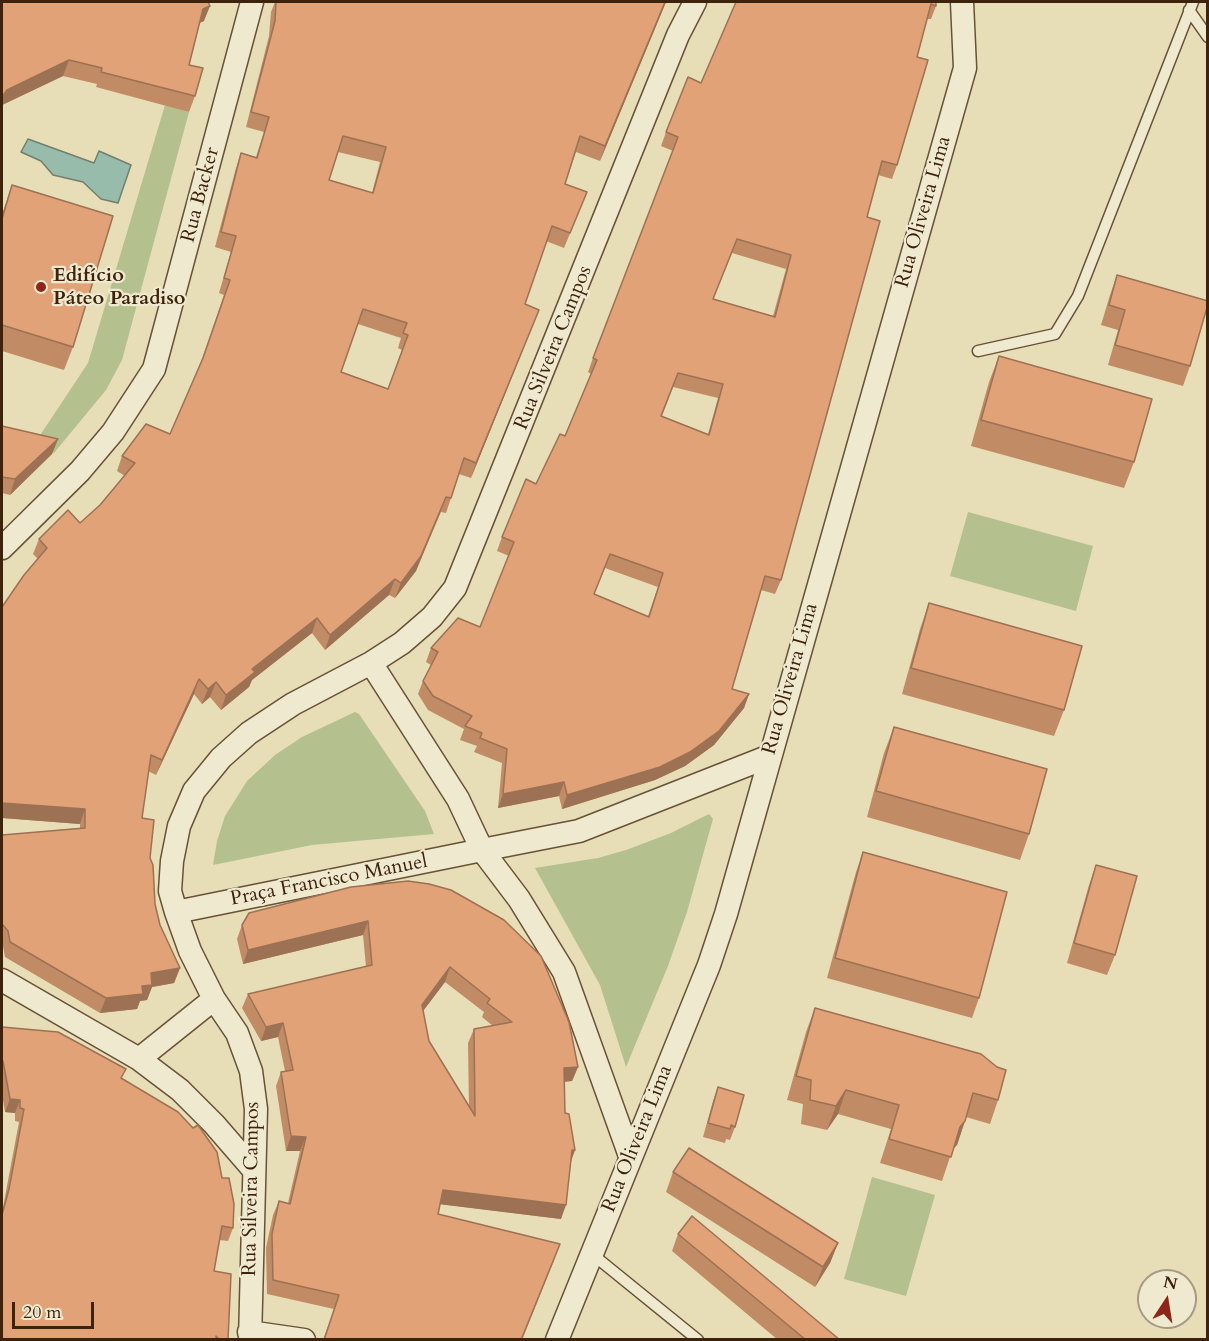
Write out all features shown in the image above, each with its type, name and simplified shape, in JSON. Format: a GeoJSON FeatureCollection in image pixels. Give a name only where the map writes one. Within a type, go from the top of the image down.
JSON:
{"type":"FeatureCollection","features":[{"type":"Feature","properties":{"kind":"street","name":"Rua Backer"},"geometry":{"type":"LineString","coordinates":[[2,548],[80,471],[113,432],[154,369],[252,2]]}},
{"type":"Feature","properties":{"kind":"street","name":"Rua Silveira Campos"},"geometry":{"type":"LineString","coordinates":[[250,1336],[256,1109],[251,1071],[237,1033],[214,999],[190,951],[176,912],[170,891],[172,861],[179,826],[194,791],[221,758],[249,733],[293,704],[371,663],[432,617],[455,588],[678,35],[695,2]]}},
{"type":"Feature","properties":{"kind":"street","name":"Rua Oliveira Lima"},"geometry":{"type":"LineString","coordinates":[[557,1340],[709,965],[965,68],[962,2]]}},
{"type":"Feature","properties":{"kind":"street"},"geometry":{"type":"LineString","coordinates":[[371,663],[458,799],[482,850],[519,898],[564,972],[630,1156]]}},
{"type":"Feature","properties":{"kind":"street","name":"Praça Francisco Manuel"},"geometry":{"type":"LineString","coordinates":[[176,912],[579,831],[770,756]]}},
{"type":"Feature","properties":{"kind":"street"},"geometry":{"type":"LineString","coordinates":[[2,980],[140,1059],[180,1090],[214,1124],[253,1169]]}},
{"type":"Feature","properties":{"kind":"street"},"geometry":{"type":"LineString","coordinates":[[140,1059],[214,999]]}},
{"type":"Feature","properties":{"kind":"street"},"geometry":{"type":"LineString","coordinates":[[250,1336],[304,1340]]}},
{"type":"Feature","properties":{"kind":"lane"},"geometry":{"type":"LineString","coordinates":[[1191,6],[1208,37]]}},
{"type":"Feature","properties":{"kind":"lane"},"geometry":{"type":"LineString","coordinates":[[978,351],[1055,333],[1078,296],[1191,6]]}},
{"type":"Feature","properties":{"kind":"lane"},"geometry":{"type":"LineString","coordinates":[[592,1254],[698,1340]]}},
{"type":"Feature","properties":{"kind":"green space"},"geometry":{"type":"Polygon","coordinates":[[[165,105],[189,112],[122,360],[106,390],[54,453],[31,449],[88,363],[165,105]]]}},
{"type":"Feature","properties":{"kind":"green space"},"geometry":{"type":"Polygon","coordinates":[[[968,512],[1093,546],[1076,611],[950,576],[968,512]]]}},
{"type":"Feature","properties":{"kind":"green space"},"geometry":{"type":"Polygon","coordinates":[[[355,712],[359,714],[425,811],[434,834],[312,845],[213,865],[217,841],[225,816],[247,781],[275,755],[302,737],[355,712]]]}},
{"type":"Feature","properties":{"kind":"green space"},"geometry":{"type":"Polygon","coordinates":[[[709,814],[713,819],[687,912],[668,966],[626,1067],[600,985],[535,868],[598,858],[626,850],[671,833],[709,814]]]}},
{"type":"Feature","properties":{"kind":"green space"},"geometry":{"type":"Polygon","coordinates":[[[872,1177],[935,1195],[906,1296],[844,1279],[872,1177]]]}},
{"type":"Feature","properties":{"kind":"shaded area"},"geometry":{"type":"Polygon","coordinates":[[[28,139],[94,163],[99,151],[131,165],[118,203],[101,199],[83,182],[53,175],[41,161],[21,152],[28,139]]]}},
{"type":"Feature","properties":{"kind":"building"},"geometry":{"type":"Polygon","coordinates":[[[2,2],[208,2],[210,6],[203,9],[189,65],[203,68],[195,96],[101,72],[102,68],[69,60],[7,90],[2,97],[2,2]]]}},
{"type":"Feature","properties":{"kind":"building"},"geometry":{"type":"Polygon","coordinates":[[[276,2],[665,2],[605,146],[580,136],[565,184],[587,192],[570,233],[552,226],[525,304],[539,310],[476,463],[464,458],[451,498],[446,497],[421,556],[401,583],[395,579],[330,635],[317,618],[252,669],[255,672],[226,695],[216,682],[208,689],[199,679],[162,760],[151,755],[142,818],[154,820],[150,858],[153,865],[155,904],[160,925],[180,968],[151,973],[152,985],[142,986],[143,994],[106,998],[10,942],[8,931],[2,924],[2,835],[85,828],[85,809],[2,803],[2,607],[24,575],[47,548],[39,539],[68,510],[80,523],[100,505],[135,463],[122,456],[146,424],[170,434],[203,358],[230,280],[224,278],[236,236],[221,232],[241,153],[257,158],[269,117],[251,112],[275,21],[276,2]],[[343,136],[329,180],[373,193],[386,147],[343,136]],[[363,309],[341,372],[388,389],[408,335],[403,333],[407,323],[363,309]]]}},
{"type":"Feature","properties":{"kind":"building"},"geometry":{"type":"Polygon","coordinates":[[[736,2],[936,2],[936,6],[931,4],[917,57],[928,60],[897,165],[882,161],[867,217],[880,221],[781,580],[765,576],[732,689],[749,694],[719,731],[690,752],[660,767],[567,795],[564,782],[503,794],[507,749],[480,738],[482,733],[465,726],[472,716],[433,696],[423,681],[438,652],[431,648],[458,618],[480,627],[514,542],[502,537],[526,479],[536,484],[560,434],[565,436],[597,360],[593,358],[678,137],[666,132],[688,77],[701,83],[736,2]],[[737,239],[713,299],[775,317],[791,255],[737,239]],[[678,373],[661,416],[709,435],[723,384],[678,373]],[[610,554],[594,594],[649,617],[663,573],[610,554]]]}},
{"type":"Feature","properties":{"kind":"building"},"geometry":{"type":"Polygon","coordinates":[[[12,185],[113,216],[73,347],[2,325],[2,219],[12,185]]]}},
{"type":"Feature","properties":{"kind":"building"},"geometry":{"type":"Polygon","coordinates":[[[1117,275],[1208,301],[1190,366],[1115,345],[1125,310],[1109,305],[1117,275]]]}},
{"type":"Feature","properties":{"kind":"building"},"geometry":{"type":"Polygon","coordinates":[[[999,356],[1152,399],[1134,462],[981,420],[999,356]]]}},
{"type":"Feature","properties":{"kind":"building"},"geometry":{"type":"Polygon","coordinates":[[[2,426],[58,439],[15,479],[2,477],[2,426]]]}},
{"type":"Feature","properties":{"kind":"building"},"geometry":{"type":"Polygon","coordinates":[[[929,603],[1082,646],[1064,710],[911,668],[929,603]]]}},
{"type":"Feature","properties":{"kind":"building"},"geometry":{"type":"Polygon","coordinates":[[[894,727],[1047,769],[1029,834],[876,791],[894,727]]]}},
{"type":"Feature","properties":{"kind":"building"},"geometry":{"type":"Polygon","coordinates":[[[863,852],[1007,892],[979,998],[835,958],[863,852]]]}},
{"type":"Feature","properties":{"kind":"building"},"geometry":{"type":"Polygon","coordinates":[[[1096,865],[1137,876],[1115,955],[1074,943],[1096,865]]]}},
{"type":"Feature","properties":{"kind":"building"},"geometry":{"type":"Polygon","coordinates":[[[408,881],[429,884],[451,890],[504,920],[541,956],[569,1022],[578,1067],[564,1068],[565,1113],[569,1114],[575,1150],[572,1150],[566,1205],[443,1190],[438,1214],[560,1244],[521,1340],[324,1340],[339,1295],[273,1280],[272,1234],[279,1201],[290,1204],[306,1137],[291,1136],[281,1072],[293,1070],[283,1023],[266,1027],[248,994],[372,965],[368,921],[248,950],[242,925],[249,913],[351,887],[408,881]],[[450,967],[422,1005],[429,1041],[475,1116],[474,1029],[512,1022],[487,1003],[490,999],[450,967]]]}},
{"type":"Feature","properties":{"kind":"building"},"geometry":{"type":"Polygon","coordinates":[[[815,1008],[981,1054],[997,1067],[1006,1070],[998,1100],[973,1093],[951,1157],[889,1139],[899,1105],[846,1090],[836,1106],[810,1100],[811,1080],[796,1076],[815,1008]]]}},
{"type":"Feature","properties":{"kind":"building"},"geometry":{"type":"Polygon","coordinates":[[[2,1027],[58,1032],[126,1069],[121,1078],[178,1112],[193,1128],[198,1125],[217,1152],[222,1178],[229,1178],[234,1204],[233,1228],[222,1226],[214,1271],[231,1274],[228,1340],[220,1340],[216,1336],[216,1340],[2,1340],[2,1215],[24,1109],[20,1108],[20,1100],[10,1099],[2,1061],[2,1027]]]}},
{"type":"Feature","properties":{"kind":"building"},"geometry":{"type":"Polygon","coordinates":[[[718,1087],[744,1095],[735,1127],[731,1125],[730,1129],[708,1123],[718,1087]]]}},
{"type":"Feature","properties":{"kind":"building"},"geometry":{"type":"Polygon","coordinates":[[[689,1148],[838,1243],[823,1267],[673,1172],[689,1148]]]}},
{"type":"Feature","properties":{"kind":"building"},"geometry":{"type":"Polygon","coordinates":[[[692,1216],[840,1340],[806,1340],[678,1234],[692,1216]]]}},
{"type":"Feature","properties":{"kind":"place","name":"Edifício Páteo Paradiso"},"geometry":{"type":"Point","coordinates":[41,287]}}]}
